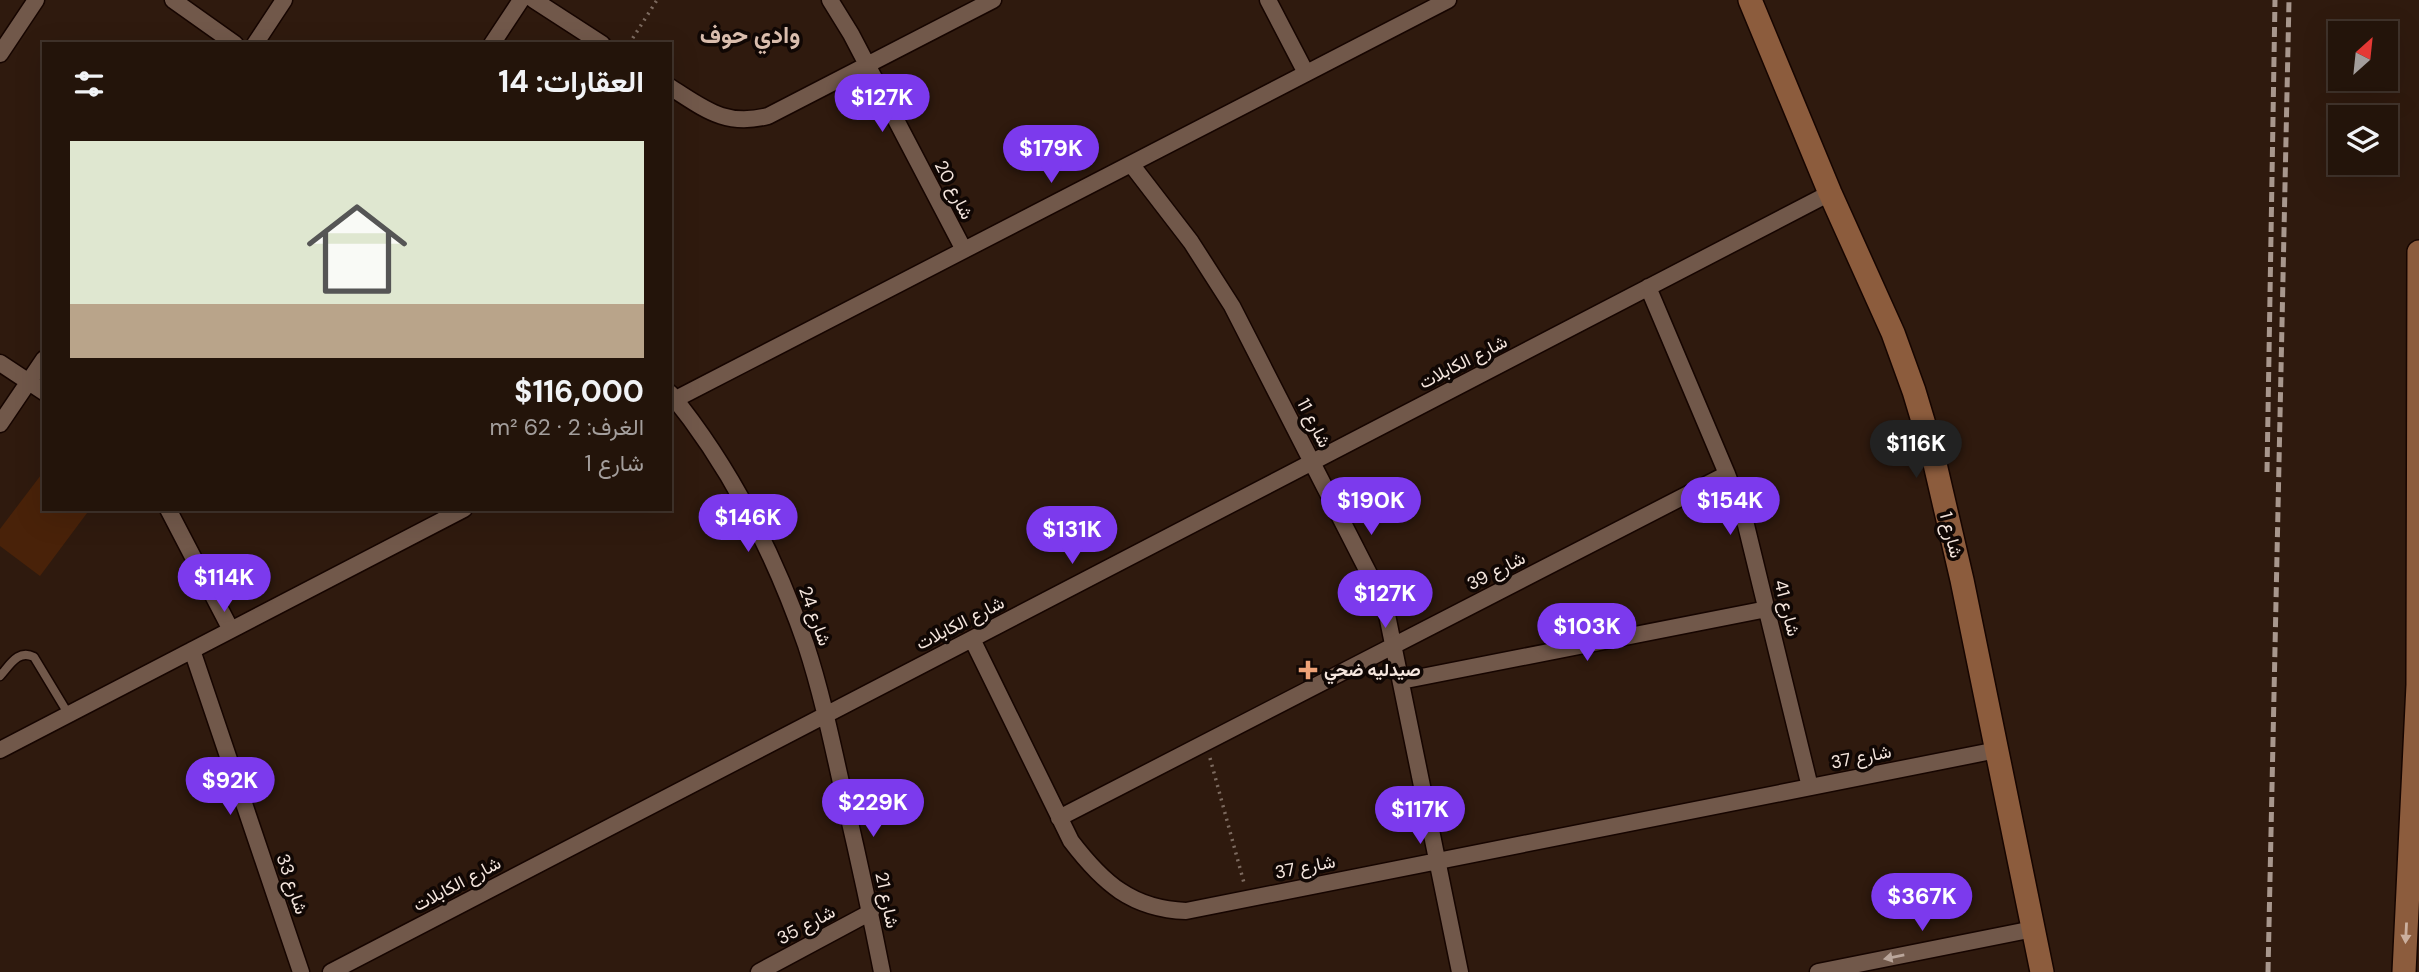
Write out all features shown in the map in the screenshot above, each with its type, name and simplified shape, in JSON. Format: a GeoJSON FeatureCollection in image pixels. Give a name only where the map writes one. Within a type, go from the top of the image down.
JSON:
{"type":"FeatureCollection","features":[{"type":"Feature","properties":{"kind":"street"},"geometry":{"type":"LineString","coordinates":[[0,54],[36,0]]}},
{"type":"Feature","properties":{"kind":"street"},"geometry":{"type":"LineString","coordinates":[[173,0],[232,42]]}},
{"type":"Feature","properties":{"kind":"street"},"geometry":{"type":"LineString","coordinates":[[256,42],[284,0]]}},
{"type":"Feature","properties":{"kind":"street"},"geometry":{"type":"LineString","coordinates":[[493,42],[521,0]]}},
{"type":"Feature","properties":{"kind":"street"},"geometry":{"type":"LineString","coordinates":[[534,0],[599,42]]}},
{"type":"Feature","properties":{"kind":"street","name":"شارع 20"},"geometry":{"type":"LineString","coordinates":[[830,0],[964,250]]}},
{"type":"Feature","properties":{"kind":"street"},"geometry":{"type":"LineString","coordinates":[[672,88],[710,113],[724,118],[754,120],[781,110],[993,0]]}},
{"type":"Feature","properties":{"kind":"street"},"geometry":{"type":"LineString","coordinates":[[1268,0],[1306,73]]}},
{"type":"Feature","properties":{"kind":"street"},"geometry":{"type":"LineString","coordinates":[[672,398],[1448,0]]}},
{"type":"Feature","properties":{"kind":"street","name":"شارع 1"},"geometry":{"type":"LineString","coordinates":[[1750,0],[1830,192],[1893,333],[1918,403],[1962,580],[2042,972]]}},
{"type":"Feature","properties":{"kind":"street","name":"شارع 11"},"geometry":{"type":"LineString","coordinates":[[1131,164],[1191,242],[1232,306],[1385,605],[1460,972]]}},
{"type":"Feature","properties":{"kind":"street","name":"شارع الكابلات"},"geometry":{"type":"LineString","coordinates":[[331,972],[1830,192]]}},
{"type":"Feature","properties":{"kind":"street"},"geometry":{"type":"LineString","coordinates":[[2404,972],[2418,685],[2419,252]]}},
{"type":"Feature","properties":{"kind":"street","name":"شارع 41"},"geometry":{"type":"LineString","coordinates":[[1648,287],[1746,525],[1810,787]]}},
{"type":"Feature","properties":{"kind":"street"},"geometry":{"type":"LineString","coordinates":[[0,424],[42,362]]}},
{"type":"Feature","properties":{"kind":"street"},"geometry":{"type":"LineString","coordinates":[[0,363],[42,390]]}},
{"type":"Feature","properties":{"kind":"street","name":"شارع 24"},"geometry":{"type":"LineString","coordinates":[[672,398],[716,457],[761,538],[806,646],[825,713]]}},
{"type":"Feature","properties":{"kind":"street","name":"شارع 39"},"geometry":{"type":"LineString","coordinates":[[1059,818],[1727,474]]}},
{"type":"Feature","properties":{"kind":"street"},"geometry":{"type":"LineString","coordinates":[[169,511],[231,630]]}},
{"type":"Feature","properties":{"kind":"street"},"geometry":{"type":"LineString","coordinates":[[0,750],[460,511]]}},
{"type":"Feature","properties":{"kind":"street"},"geometry":{"type":"LineString","coordinates":[[1401,681],[1767,608]]}},
{"type":"Feature","properties":{"kind":"street","name":"شارع 37"},"geometry":{"type":"LineString","coordinates":[[972,639],[1059,818],[1082,856],[1105,880],[1130,898],[1165,910],[1186,911],[1997,750]]}},
{"type":"Feature","properties":{"kind":"street","name":"شارع 33"},"geometry":{"type":"LineString","coordinates":[[192,650],[301,972]]}},
{"type":"Feature","properties":{"kind":"street","name":"شارع 21"},"geometry":{"type":"LineString","coordinates":[[825,713],[882,972]]}},
{"type":"Feature","properties":{"kind":"street","name":"شارع 35"},"geometry":{"type":"LineString","coordinates":[[759,972],[870,912]]}},
{"type":"Feature","properties":{"kind":"street"},"geometry":{"type":"LineString","coordinates":[[1818,972],[2033,929]]}},
{"type":"Feature","properties":{"kind":"lane"},"geometry":{"type":"LineString","coordinates":[[0,676],[20,655],[28,654],[34,657],[69,715]]}},
{"type":"Feature","properties":{"kind":"path"},"geometry":{"type":"LineString","coordinates":[[630,42],[657,0]]}},
{"type":"Feature","properties":{"kind":"path"},"geometry":{"type":"LineString","coordinates":[[1206,742],[1248,898]]}},
{"type":"Feature","properties":{"kind":"shaded area"},"geometry":{"type":"Polygon","coordinates":[[[42,474],[42,511],[89,511],[40,576],[0,546],[0,529],[42,474]]]}},
{"type":"Feature","properties":{"kind":"railway"},"geometry":{"type":"LineString","coordinates":[[2267,472],[2275,0]]}},
{"type":"Feature","properties":{"kind":"railway"},"geometry":{"type":"LineString","coordinates":[[2268,972],[2289,0]]}},
{"type":"Feature","properties":{"kind":"place","name":"صيدليه ضحي"},"geometry":{"type":"Point","coordinates":[1308,670]}},
{"type":"Feature","properties":{"kind":"district","name":"وادي حوف"},"geometry":{"type":"Point","coordinates":[750,34]}}]}
